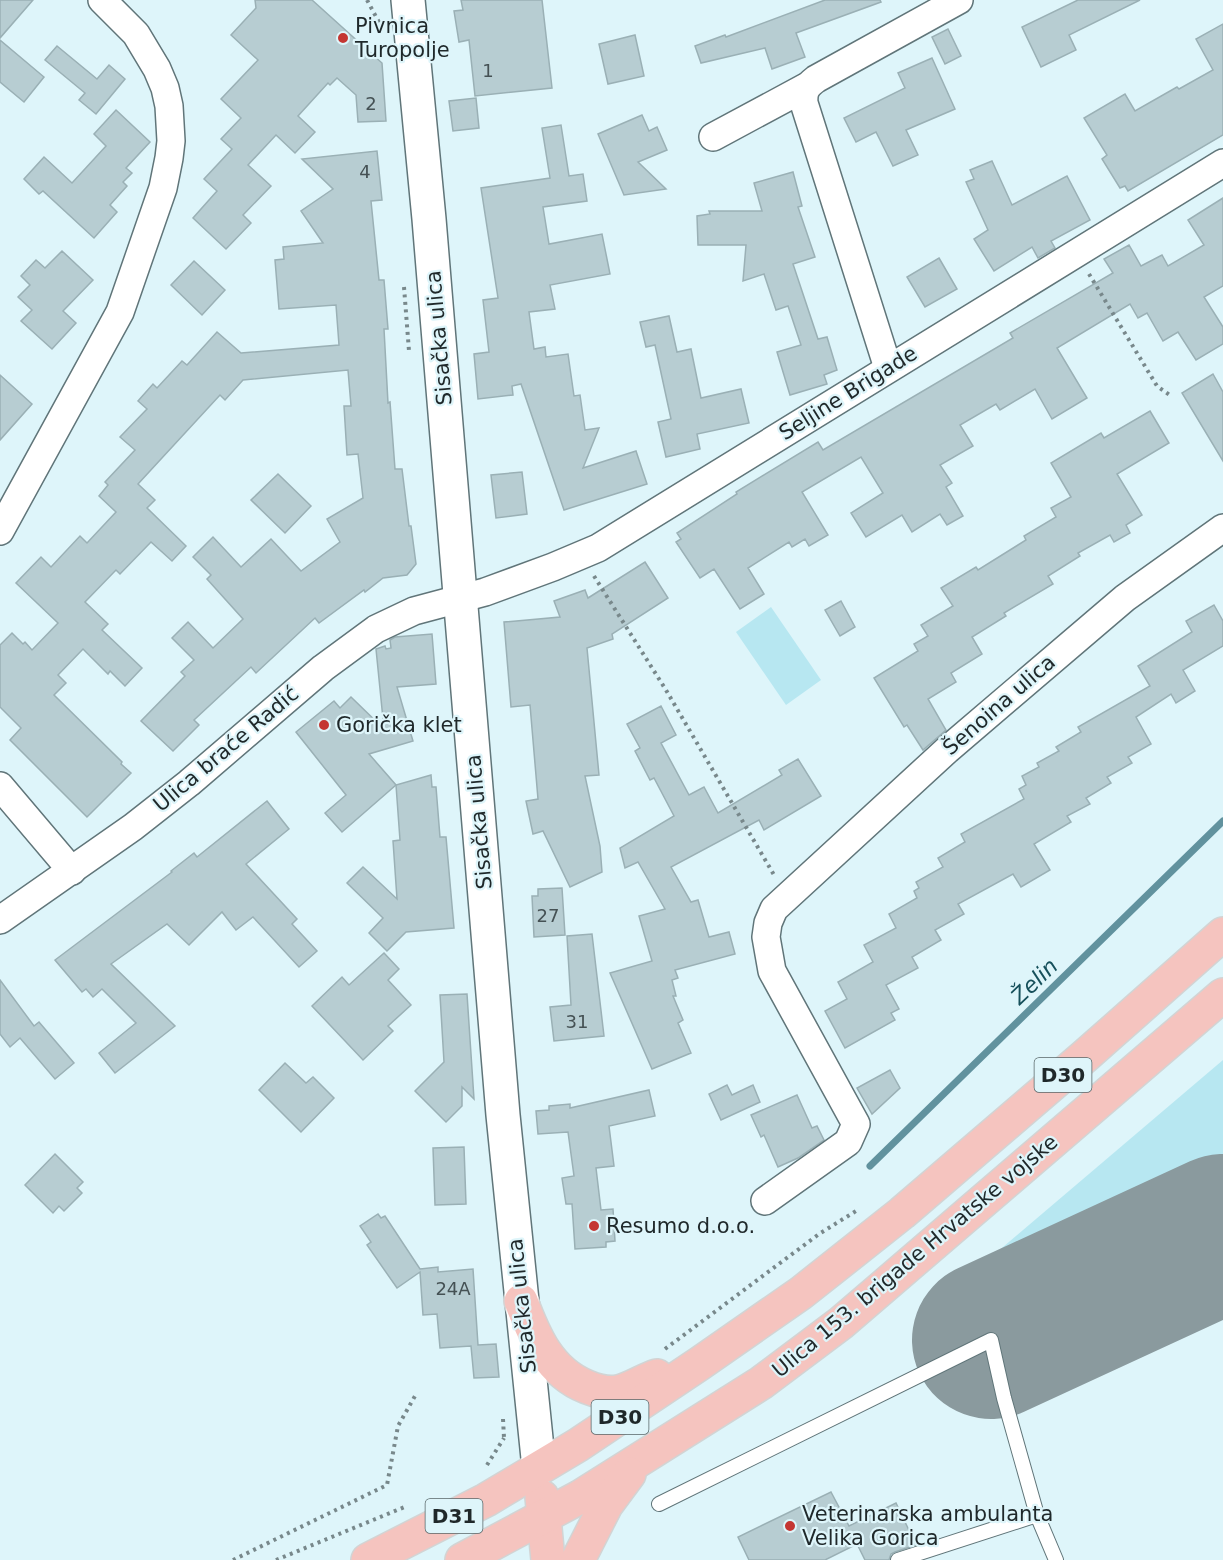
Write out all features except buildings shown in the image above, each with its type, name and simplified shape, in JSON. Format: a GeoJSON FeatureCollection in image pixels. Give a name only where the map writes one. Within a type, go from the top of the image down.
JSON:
{"type":"FeatureCollection","features":[{"type":"Feature","properties":{"kind":"main road"},"geometry":{"type":"LineString","coordinates":[[386,0],[404,30],[411,48]]}},
{"type":"Feature","properties":{"kind":"main road","name":"Sisačka ulica"},"geometry":{"type":"LineString","coordinates":[[408,0],[429,219],[503,1115],[548,1560]]}},
{"type":"Feature","properties":{"kind":"main road","name":"Ulica 153. brigade Hrvatske vojske"},"geometry":{"type":"LineString","coordinates":[[368,1560],[486,1500],[578,1445],[801,1293],[902,1213],[1223,934]]}},
{"type":"Feature","properties":{"kind":"main road","name":"Ulica 153. brigade Hrvatske vojske"},"geometry":{"type":"LineString","coordinates":[[462,1560],[580,1497],[761,1383],[841,1323],[1223,995]]}},
{"type":"Feature","properties":{"kind":"main road"},"geometry":{"type":"LineString","coordinates":[[521,1301],[530,1326],[553,1363],[564,1374],[581,1385],[599,1392],[618,1392],[652,1378],[699,1364]]}},
{"type":"Feature","properties":{"kind":"main road"},"geometry":{"type":"LineString","coordinates":[[578,1560],[606,1505],[642,1457]]}},
{"type":"Feature","properties":{"kind":"street"},"geometry":{"type":"LineString","coordinates":[[0,531],[120,312],[163,188],[169,158],[171,141],[169,106],[158,69],[136,34],[102,0]]}},
{"type":"Feature","properties":{"kind":"street"},"geometry":{"type":"LineString","coordinates":[[713,137],[959,0]]}},
{"type":"Feature","properties":{"kind":"street"},"geometry":{"type":"LineString","coordinates":[[806,87],[803,95],[804,103],[888,368]]}},
{"type":"Feature","properties":{"kind":"street","name":"Seljine Brigade"},"geometry":{"type":"LineString","coordinates":[[461,597],[485,592],[598,548],[1223,163]]}},
{"type":"Feature","properties":{"kind":"street","name":"Šenoina ulica"},"geometry":{"type":"LineString","coordinates":[[765,1201],[848,1142],[856,1124],[772,971],[766,937],[768,923],[774,909],[947,750],[1125,598],[1223,528]]}},
{"type":"Feature","properties":{"kind":"street","name":"Ulica braće Radić"},"geometry":{"type":"LineString","coordinates":[[0,920],[133,827],[189,783],[349,647],[376,629],[414,611],[461,597]]}},
{"type":"Feature","properties":{"kind":"street"},"geometry":{"type":"LineString","coordinates":[[0,786],[72,871]]}},
{"type":"Feature","properties":{"kind":"lane"},"geometry":{"type":"LineString","coordinates":[[659,1504],[991,1340],[1004,1398],[1037,1515],[1056,1560]]}},
{"type":"Feature","properties":{"kind":"lane"},"geometry":{"type":"LineString","coordinates":[[898,1560],[1037,1515]]}},
{"type":"Feature","properties":{"kind":"path"},"geometry":{"type":"LineString","coordinates":[[1076,253],[1157,386],[1171,396]]}},
{"type":"Feature","properties":{"kind":"path"},"geometry":{"type":"LineString","coordinates":[[580,556],[666,690],[787,896]]}},
{"type":"Feature","properties":{"kind":"path"},"geometry":{"type":"LineString","coordinates":[[656,1356],[819,1234],[865,1206]]}},
{"type":"Feature","properties":{"kind":"path"},"geometry":{"type":"LineString","coordinates":[[233,1560],[387,1485],[398,1426],[415,1396]]}},
{"type":"Feature","properties":{"kind":"path"},"geometry":{"type":"LineString","coordinates":[[482,1473],[504,1438],[508,1437]]}},
{"type":"Feature","properties":{"kind":"path"},"geometry":{"type":"LineString","coordinates":[[276,1560],[411,1505]]}},
{"type":"Feature","properties":{"kind":"shaded area"},"geometry":{"type":"Polygon","coordinates":[[[771,607],[821,680],[786,705],[736,632],[771,607]]]}},
{"type":"Feature","properties":{"kind":"shaded area"},"geometry":{"type":"Polygon","coordinates":[[[1223,1060],[1223,1199],[955,1333],[951,1310],[956,1287],[1223,1060]]]}},
{"type":"Feature","properties":{"kind":"waterway","name":"Želin"},"geometry":{"type":"LineString","coordinates":[[870,1166],[1223,821]]}},
{"type":"Feature","properties":{"kind":"runway"},"geometry":{"type":"LineString","coordinates":[[991,1340],[1223,1233]]}},
{"type":"Feature","properties":{"kind":"place","name":"Pivnica Turopolje"},"geometry":{"type":"Point","coordinates":[343,38]}},
{"type":"Feature","properties":{"kind":"place","name":"Gorička klet"},"geometry":{"type":"Point","coordinates":[324,725]}},
{"type":"Feature","properties":{"kind":"place","name":"Resumo d.o.o."},"geometry":{"type":"Point","coordinates":[594,1226]}},
{"type":"Feature","properties":{"kind":"place","name":"Veterinarska ambulanta Velika Gorica"},"geometry":{"type":"Point","coordinates":[790,1526]}}]}
